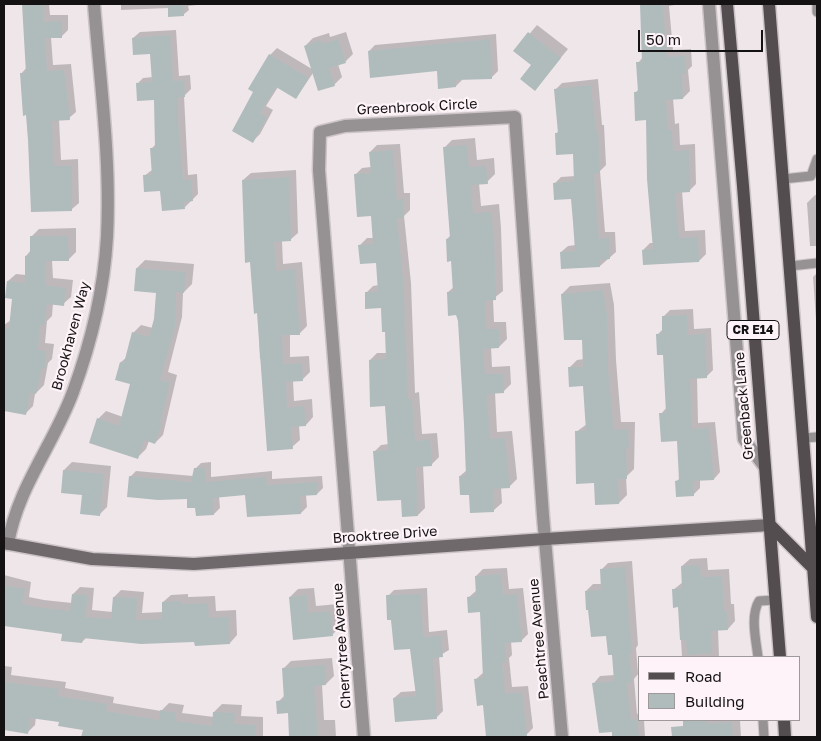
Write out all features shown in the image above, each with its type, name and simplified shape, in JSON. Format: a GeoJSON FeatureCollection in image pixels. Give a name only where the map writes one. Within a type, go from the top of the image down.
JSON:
{"type":"FeatureCollection","features":[{"type":"Feature","properties":{"kind":"main road","name":"Greenback Lane"},"geometry":{"type":"LineString","coordinates":[[727,4],[780,656]]}},
{"type":"Feature","properties":{"kind":"main road","name":"CR E14"},"geometry":{"type":"LineString","coordinates":[[769,4],[815,568],[817,617]]}},
{"type":"Feature","properties":{"kind":"main road"},"geometry":{"type":"LineString","coordinates":[[770,525],[815,568]]}},
{"type":"Feature","properties":{"kind":"main road"},"geometry":{"type":"LineString","coordinates":[[784,721],[785,737]]}},
{"type":"Feature","properties":{"kind":"street","name":"Brookhaven Way"},"geometry":{"type":"LineString","coordinates":[[6,543],[24,488],[49,444],[73,392],[97,307],[102,278],[108,196],[94,4]]}},
{"type":"Feature","properties":{"kind":"street"},"geometry":{"type":"LineString","coordinates":[[709,4],[744,439],[764,466]]}},
{"type":"Feature","properties":{"kind":"street","name":"Greenbrook Circle"},"geometry":{"type":"LineString","coordinates":[[350,552],[319,170],[320,132],[345,126],[515,117],[545,539]]}},
{"type":"Feature","properties":{"kind":"street","name":"Brooktree Drive"},"geometry":{"type":"LineString","coordinates":[[6,543],[92,559],[194,564],[770,525]]}},
{"type":"Feature","properties":{"kind":"street","name":"Peachtree Avenue"},"geometry":{"type":"LineString","coordinates":[[545,539],[562,737]]}},
{"type":"Feature","properties":{"kind":"street","name":"Cherrytree Avenue"},"geometry":{"type":"LineString","coordinates":[[350,552],[364,737]]}},
{"type":"Feature","properties":{"kind":"lane"},"geometry":{"type":"LineString","coordinates":[[816,4],[817,12]]}},
{"type":"Feature","properties":{"kind":"lane"},"geometry":{"type":"LineString","coordinates":[[784,179],[811,176],[817,159]]}},
{"type":"Feature","properties":{"kind":"lane"},"geometry":{"type":"LineString","coordinates":[[791,266],[817,263]]}},
{"type":"Feature","properties":{"kind":"lane"},"geometry":{"type":"LineString","coordinates":[[804,438],[817,437]]}},
{"type":"Feature","properties":{"kind":"lane"},"geometry":{"type":"LineString","coordinates":[[758,656],[754,614],[756,606],[759,601],[775,600]]}},
{"type":"Feature","properties":{"kind":"lane"},"geometry":{"type":"LineString","coordinates":[[763,721],[764,737]]}},
{"type":"Feature","properties":{"kind":"building"},"geometry":{"type":"Polygon","coordinates":[[[22,4],[43,4],[43,22],[62,21],[62,38],[45,38],[47,71],[64,70],[70,120],[52,121],[54,166],[72,166],[72,211],[31,212],[28,140],[26,115],[23,116],[20,73],[26,73],[22,4]]]}},
{"type":"Feature","properties":{"kind":"building"},"geometry":{"type":"Polygon","coordinates":[[[168,4],[183,4],[184,16],[168,17],[168,4]]]}},
{"type":"Feature","properties":{"kind":"building"},"geometry":{"type":"Polygon","coordinates":[[[640,4],[663,4],[667,57],[685,56],[686,74],[682,74],[683,99],[666,100],[668,130],[672,130],[673,151],[689,150],[690,192],[675,193],[679,238],[698,237],[699,262],[643,265],[642,250],[653,249],[647,179],[646,120],[635,121],[634,92],[638,92],[636,62],[642,62],[640,4]]]}},
{"type":"Feature","properties":{"kind":"building"},"geometry":{"type":"Polygon","coordinates":[[[528,32],[561,58],[535,91],[520,79],[531,65],[513,51],[528,32]]]}},
{"type":"Feature","properties":{"kind":"building"},"geometry":{"type":"Polygon","coordinates":[[[170,35],[173,81],[184,80],[185,97],[178,97],[178,120],[183,180],[191,180],[193,201],[184,202],[185,209],[162,211],[160,191],[144,192],[143,175],[152,175],[150,148],[155,148],[154,100],[137,101],[136,83],[152,82],[150,54],[133,55],[132,38],[170,35]]]}},
{"type":"Feature","properties":{"kind":"building"},"geometry":{"type":"Polygon","coordinates":[[[338,39],[346,63],[329,68],[335,86],[318,91],[304,46],[321,40],[322,44],[338,39]]]}},
{"type":"Feature","properties":{"kind":"building"},"geometry":{"type":"Polygon","coordinates":[[[490,39],[492,79],[456,80],[456,87],[438,89],[437,71],[370,78],[368,51],[490,39]]]}},
{"type":"Feature","properties":{"kind":"building"},"geometry":{"type":"Polygon","coordinates":[[[269,54],[309,78],[296,99],[276,87],[260,113],[267,117],[253,143],[232,131],[253,92],[248,89],[269,54]]]}},
{"type":"Feature","properties":{"kind":"building"},"geometry":{"type":"Polygon","coordinates":[[[591,85],[596,131],[598,131],[600,173],[594,174],[599,239],[609,238],[610,259],[600,260],[600,267],[561,269],[560,252],[575,251],[571,199],[554,200],[553,183],[574,181],[573,154],[556,155],[555,133],[558,133],[554,89],[591,85]]]}},
{"type":"Feature","properties":{"kind":"building"},"geometry":{"type":"Polygon","coordinates":[[[467,145],[469,167],[486,166],[488,184],[471,185],[473,213],[491,212],[494,236],[496,300],[485,301],[486,329],[499,329],[499,348],[483,349],[485,374],[503,374],[504,393],[487,394],[490,439],[505,438],[510,488],[493,489],[494,512],[470,513],[469,495],[460,495],[459,476],[466,476],[464,424],[458,321],[456,315],[448,316],[447,292],[453,292],[451,261],[447,262],[446,239],[450,238],[443,147],[467,145]]]}},
{"type":"Feature","properties":{"kind":"building"},"geometry":{"type":"Polygon","coordinates":[[[393,150],[397,200],[403,199],[404,218],[397,218],[404,291],[408,399],[412,399],[415,441],[430,439],[432,466],[416,467],[418,516],[402,517],[401,500],[377,501],[373,451],[388,450],[385,406],[370,407],[369,360],[386,359],[385,332],[382,332],[381,308],[365,309],[365,292],[378,292],[376,263],[360,264],[358,245],[373,244],[371,216],[357,217],[354,174],[371,173],[369,152],[393,150]]]}},
{"type":"Feature","properties":{"kind":"building"},"geometry":{"type":"Polygon","coordinates":[[[289,177],[291,241],[274,242],[276,271],[295,269],[300,335],[282,335],[283,364],[302,363],[303,381],[286,382],[287,408],[304,406],[306,426],[291,427],[293,449],[267,451],[257,313],[254,314],[250,262],[245,263],[242,180],[289,177]]]}},
{"type":"Feature","properties":{"kind":"building"},"geometry":{"type":"Polygon","coordinates":[[[30,236],[68,236],[69,261],[45,261],[45,285],[66,288],[64,306],[47,304],[44,326],[40,325],[38,350],[46,351],[45,368],[42,368],[36,394],[30,393],[26,415],[4,411],[4,328],[9,328],[12,299],[5,298],[7,281],[25,283],[25,256],[30,255],[30,236]]]}},
{"type":"Feature","properties":{"kind":"building"},"geometry":{"type":"Polygon","coordinates":[[[136,268],[186,272],[184,293],[176,292],[175,326],[160,380],[170,382],[160,423],[162,423],[155,444],[144,440],[138,459],[89,443],[97,418],[119,426],[130,384],[115,380],[120,362],[124,363],[132,332],[149,337],[154,319],[156,293],[134,291],[136,268]]]}},
{"type":"Feature","properties":{"kind":"building"},"geometry":{"type":"Polygon","coordinates":[[[603,290],[607,314],[608,369],[614,430],[628,429],[629,448],[626,449],[627,479],[618,479],[619,504],[595,505],[594,483],[576,484],[575,431],[586,431],[583,386],[569,387],[568,367],[583,367],[582,340],[564,340],[561,294],[603,290]]]}},
{"type":"Feature","properties":{"kind":"building"},"geometry":{"type":"Polygon","coordinates":[[[687,315],[688,335],[705,334],[707,378],[690,379],[692,429],[709,428],[714,480],[693,481],[694,496],[676,497],[675,481],[679,480],[677,441],[661,442],[659,413],[666,413],[663,355],[657,355],[656,334],[662,334],[662,316],[687,315]]]}},
{"type":"Feature","properties":{"kind":"building"},"geometry":{"type":"Polygon","coordinates":[[[194,468],[205,468],[206,482],[266,477],[267,485],[317,482],[317,495],[300,496],[301,514],[247,517],[245,495],[213,498],[214,515],[196,516],[195,508],[187,508],[187,499],[158,500],[127,497],[129,476],[191,482],[194,468]]]}},
{"type":"Feature","properties":{"kind":"building"},"geometry":{"type":"Polygon","coordinates":[[[63,470],[104,474],[100,516],[80,514],[82,495],[61,493],[63,470]]]}},
{"type":"Feature","properties":{"kind":"building"},"geometry":{"type":"Polygon","coordinates":[[[700,565],[701,577],[722,576],[724,611],[727,611],[728,630],[711,631],[712,653],[687,655],[686,640],[680,640],[678,607],[673,608],[672,589],[682,589],[681,566],[700,565]]]}},
{"type":"Feature","properties":{"kind":"building"},"geometry":{"type":"Polygon","coordinates":[[[625,567],[632,653],[629,653],[632,682],[627,683],[631,720],[637,719],[639,737],[612,737],[612,732],[599,733],[592,683],[614,681],[612,655],[608,655],[606,636],[591,637],[585,591],[601,590],[600,569],[625,567]]]}},
{"type":"Feature","properties":{"kind":"building"},"geometry":{"type":"Polygon","coordinates":[[[501,574],[503,595],[517,594],[522,642],[505,643],[506,663],[502,663],[505,694],[522,692],[527,736],[486,737],[483,705],[477,706],[474,679],[483,678],[480,612],[468,613],[467,597],[476,596],[475,576],[501,574]]]}},
{"type":"Feature","properties":{"kind":"building"},"geometry":{"type":"Polygon","coordinates":[[[6,586],[25,589],[22,604],[70,611],[72,594],[88,595],[85,617],[111,619],[113,597],[137,598],[136,620],[162,619],[162,602],[181,601],[181,604],[208,603],[209,618],[229,617],[230,644],[195,646],[194,642],[141,644],[83,638],[82,643],[61,641],[62,634],[4,626],[6,586]]]}},
{"type":"Feature","properties":{"kind":"building"},"geometry":{"type":"Polygon","coordinates":[[[421,594],[423,637],[441,636],[443,657],[433,658],[437,719],[395,722],[393,698],[416,696],[410,649],[394,650],[391,620],[387,620],[386,595],[421,594]]]}},
{"type":"Feature","properties":{"kind":"building"},"geometry":{"type":"Polygon","coordinates":[[[307,595],[308,613],[330,611],[333,636],[293,640],[289,597],[307,595]]]}},
{"type":"Feature","properties":{"kind":"building"},"geometry":{"type":"Polygon","coordinates":[[[325,665],[326,685],[314,686],[318,737],[289,737],[288,713],[277,714],[276,701],[284,700],[282,668],[325,665]]]}},
{"type":"Feature","properties":{"kind":"building"},"geometry":{"type":"Polygon","coordinates":[[[4,682],[59,689],[58,696],[107,704],[106,711],[159,720],[160,710],[176,713],[175,721],[212,726],[213,712],[235,713],[234,724],[256,725],[255,737],[81,737],[83,730],[58,726],[59,722],[30,718],[28,734],[4,730],[4,682]]]}},
{"type":"Feature","properties":{"kind":"building"},"geometry":{"type":"Polygon","coordinates":[[[683,721],[707,721],[708,724],[732,722],[733,737],[672,737],[671,727],[683,726],[683,721]]]}}]}
